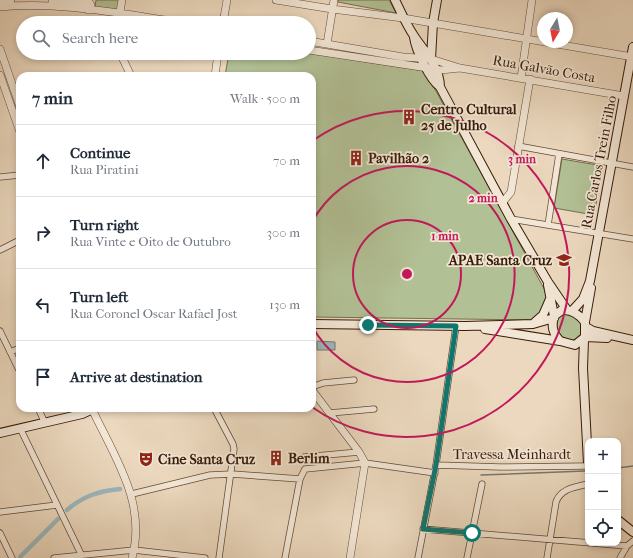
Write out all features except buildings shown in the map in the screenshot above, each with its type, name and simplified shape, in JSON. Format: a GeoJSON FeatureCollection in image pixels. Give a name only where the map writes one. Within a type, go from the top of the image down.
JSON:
{"type":"FeatureCollection","features":[{"type":"Feature","properties":{"kind":"main road"},"geometry":{"type":"LineString","coordinates":[[395,0],[427,58],[436,69],[440,81],[440,87]]}},
{"type":"Feature","properties":{"kind":"main road"},"geometry":{"type":"LineString","coordinates":[[437,0],[426,68],[440,87],[511,219],[548,282],[570,310],[580,315],[586,324],[618,338]]}},
{"type":"Feature","properties":{"kind":"main road","name":"Rua Carlos Trein Filho"},"geometry":{"type":"LineString","coordinates":[[570,310],[584,298],[590,281],[633,47]]}},
{"type":"Feature","properties":{"kind":"main road","name":"Rua Carlos Trein Filho"},"geometry":{"type":"LineString","coordinates":[[586,324],[591,296],[590,281]]}},
{"type":"Feature","properties":{"kind":"main road"},"geometry":{"type":"LineString","coordinates":[[548,282],[554,317],[552,328],[560,341]]}},
{"type":"Feature","properties":{"kind":"main road"},"geometry":{"type":"LineString","coordinates":[[533,324],[543,315],[550,298]]}},
{"type":"Feature","properties":{"kind":"main road"},"geometry":{"type":"LineString","coordinates":[[505,328],[533,324],[554,317],[562,310],[570,310]]}},
{"type":"Feature","properties":{"kind":"main road"},"geometry":{"type":"LineString","coordinates":[[316,324],[505,328],[571,345],[578,351],[582,368]]}},
{"type":"Feature","properties":{"kind":"main road"},"geometry":{"type":"LineString","coordinates":[[586,324],[582,368],[586,438]]}},
{"type":"Feature","properties":{"kind":"main road"},"geometry":{"type":"LineString","coordinates":[[571,345],[575,345],[584,338],[618,338],[633,340]]}},
{"type":"Feature","properties":{"kind":"main road"},"geometry":{"type":"LineString","coordinates":[[0,432],[45,423],[87,412]]}},
{"type":"Feature","properties":{"kind":"main road"},"geometry":{"type":"LineString","coordinates":[[621,522],[633,532]]}},
{"type":"Feature","properties":{"kind":"street"},"geometry":{"type":"LineString","coordinates":[[0,1],[11,0]]}},
{"type":"Feature","properties":{"kind":"street"},"geometry":{"type":"LineString","coordinates":[[44,0],[89,2],[91,5],[90,10]]}},
{"type":"Feature","properties":{"kind":"street"},"geometry":{"type":"LineString","coordinates":[[52,1],[65,0]]}},
{"type":"Feature","properties":{"kind":"street"},"geometry":{"type":"LineString","coordinates":[[90,10],[94,0]]}},
{"type":"Feature","properties":{"kind":"street"},"geometry":{"type":"LineString","coordinates":[[120,15],[122,0]]}},
{"type":"Feature","properties":{"kind":"street"},"geometry":{"type":"LineString","coordinates":[[224,16],[227,0]]}},
{"type":"Feature","properties":{"kind":"street"},"geometry":{"type":"LineString","coordinates":[[276,0],[332,10],[404,18],[632,57]]}},
{"type":"Feature","properties":{"kind":"street"},"geometry":{"type":"LineString","coordinates":[[326,53],[322,51],[321,48],[324,44],[327,44],[334,0]]}},
{"type":"Feature","properties":{"kind":"street"},"geometry":{"type":"LineString","coordinates":[[520,78],[532,0]]}},
{"type":"Feature","properties":{"kind":"street"},"geometry":{"type":"LineString","coordinates":[[0,7],[28,4],[90,10],[128,16]]}},
{"type":"Feature","properties":{"kind":"street","name":"Rua Galvão Costa"},"geometry":{"type":"LineString","coordinates":[[316,42],[403,57],[427,58],[460,68],[624,96]]}},
{"type":"Feature","properties":{"kind":"street"},"geometry":{"type":"LineString","coordinates":[[0,49],[16,95]]}},
{"type":"Feature","properties":{"kind":"street","name":"Rua Galvão Costa"},"geometry":{"type":"LineString","coordinates":[[316,51],[426,68],[450,70],[460,68]]}},
{"type":"Feature","properties":{"kind":"street"},"geometry":{"type":"LineString","coordinates":[[123,60],[129,72]]}},
{"type":"Feature","properties":{"kind":"street"},"geometry":{"type":"LineString","coordinates":[[216,72],[217,60]]}},
{"type":"Feature","properties":{"kind":"street"},"geometry":{"type":"LineString","coordinates":[[0,75],[16,121]]}},
{"type":"Feature","properties":{"kind":"street"},"geometry":{"type":"LineString","coordinates":[[503,202],[511,192],[530,79]]}},
{"type":"Feature","properties":{"kind":"street"},"geometry":{"type":"LineString","coordinates":[[518,146],[633,167]]}},
{"type":"Feature","properties":{"kind":"street"},"geometry":{"type":"LineString","coordinates":[[548,225],[559,154]]}},
{"type":"Feature","properties":{"kind":"street"},"geometry":{"type":"LineString","coordinates":[[0,177],[16,175]]}},
{"type":"Feature","properties":{"kind":"street"},"geometry":{"type":"LineString","coordinates":[[511,219],[633,239]]}},
{"type":"Feature","properties":{"kind":"street"},"geometry":{"type":"LineString","coordinates":[[0,250],[16,242]]}},
{"type":"Feature","properties":{"kind":"street"},"geometry":{"type":"LineString","coordinates":[[418,558],[435,472],[456,326]]}},
{"type":"Feature","properties":{"kind":"street"},"geometry":{"type":"LineString","coordinates":[[0,331],[16,364]]}},
{"type":"Feature","properties":{"kind":"street"},"geometry":{"type":"LineString","coordinates":[[10,352],[16,350]]}},
{"type":"Feature","properties":{"kind":"street"},"geometry":{"type":"LineString","coordinates":[[316,386],[323,383],[354,380]]}},
{"type":"Feature","properties":{"kind":"street"},"geometry":{"type":"LineString","coordinates":[[316,394],[360,452],[365,463],[350,558]]}},
{"type":"Feature","properties":{"kind":"street"},"geometry":{"type":"LineString","coordinates":[[330,413],[374,409]]}},
{"type":"Feature","properties":{"kind":"street"},"geometry":{"type":"LineString","coordinates":[[40,412],[45,423]]}},
{"type":"Feature","properties":{"kind":"street"},"geometry":{"type":"LineString","coordinates":[[95,412],[132,494],[137,529],[132,558]]}},
{"type":"Feature","properties":{"kind":"street"},"geometry":{"type":"LineString","coordinates":[[216,412],[233,444],[232,474],[219,558]]}},
{"type":"Feature","properties":{"kind":"street"},"geometry":{"type":"LineString","coordinates":[[20,428],[81,554]]}},
{"type":"Feature","properties":{"kind":"street"},"geometry":{"type":"LineString","coordinates":[[304,457],[360,452]]}},
{"type":"Feature","properties":{"kind":"street"},"geometry":{"type":"LineString","coordinates":[[285,558],[300,479],[305,469],[365,463],[435,472]]}},
{"type":"Feature","properties":{"kind":"street","name":"Travessa Meinhardt"},"geometry":{"type":"LineString","coordinates":[[436,465],[493,467],[585,466]]}},
{"type":"Feature","properties":{"kind":"street"},"geometry":{"type":"LineString","coordinates":[[132,494],[198,477],[232,474],[300,479]]}},
{"type":"Feature","properties":{"kind":"street"},"geometry":{"type":"LineString","coordinates":[[467,558],[482,484]]}},
{"type":"Feature","properties":{"kind":"street"},"geometry":{"type":"LineString","coordinates":[[547,558],[559,496],[565,491],[585,485]]}},
{"type":"Feature","properties":{"kind":"street"},"geometry":{"type":"LineString","coordinates":[[0,512],[57,505]]}},
{"type":"Feature","properties":{"kind":"street"},"geometry":{"type":"LineString","coordinates":[[423,529],[627,546]]}},
{"type":"Feature","properties":{"kind":"street"},"geometry":{"type":"LineString","coordinates":[[0,533],[12,558]]}},
{"type":"Feature","properties":{"kind":"street"},"geometry":{"type":"LineString","coordinates":[[620,558],[627,546],[633,542]]}},
{"type":"Feature","properties":{"kind":"street"},"geometry":{"type":"LineString","coordinates":[[54,558],[81,554],[134,550],[205,558]]}},
{"type":"Feature","properties":{"kind":"green space"},"geometry":{"type":"Polygon","coordinates":[[[96,0],[121,0],[119,11],[95,7],[96,0]]]}},
{"type":"Feature","properties":{"kind":"green space"},"geometry":{"type":"Polygon","coordinates":[[[338,0],[389,0],[396,13],[338,2],[338,0]]]}},
{"type":"Feature","properties":{"kind":"green space"},"geometry":{"type":"Polygon","coordinates":[[[316,54],[425,71],[547,294],[547,304],[535,320],[316,317],[316,72],[226,72],[228,60],[316,60],[316,54]]]}},
{"type":"Feature","properties":{"kind":"green space"},"geometry":{"type":"Polygon","coordinates":[[[562,159],[603,166],[594,215],[554,208],[562,159]]]}},
{"type":"Feature","properties":{"kind":"green space"},"geometry":{"type":"Polygon","coordinates":[[[561,313],[574,316],[582,324],[585,332],[576,341],[566,339],[558,331],[556,318],[561,313]]]}},
{"type":"Feature","properties":{"kind":"water"},"geometry":{"type":"Polygon","coordinates":[[[317,341],[335,342],[335,350],[317,350],[317,341]]]}},
{"type":"Feature","properties":{"kind":"waterway"},"geometry":{"type":"LineString","coordinates":[[621,468],[633,466]]}},
{"type":"Feature","properties":{"kind":"waterway"},"geometry":{"type":"LineString","coordinates":[[481,475],[585,471]]}},
{"type":"Feature","properties":{"kind":"waterway"},"geometry":{"type":"LineString","coordinates":[[67,510],[79,501],[92,495],[120,489]]}},
{"type":"Feature","properties":{"kind":"waterway"},"geometry":{"type":"LineString","coordinates":[[20,557],[58,519]]}},
{"type":"Feature","properties":{"kind":"place","name":"Centro Cultural 25 de Julho"},"geometry":{"type":"Point","coordinates":[409,117]}},
{"type":"Feature","properties":{"kind":"place","name":"Pavilhão 2"},"geometry":{"type":"Point","coordinates":[356,158]}},
{"type":"Feature","properties":{"kind":"place","name":"APAE Santa Cruz"},"geometry":{"type":"Point","coordinates":[564,260]}},
{"type":"Feature","properties":{"kind":"place","name":"Berlim"},"geometry":{"type":"Point","coordinates":[276,458]}},
{"type":"Feature","properties":{"kind":"place","name":"Cine Santa Cruz"},"geometry":{"type":"Point","coordinates":[146,459]}},
{"type":"Feature","properties":{"kind":"route"},"geometry":{"type":"LineString","coordinates":[[368,325],[456,326],[435,472],[423,529],[472,533]]}}]}
